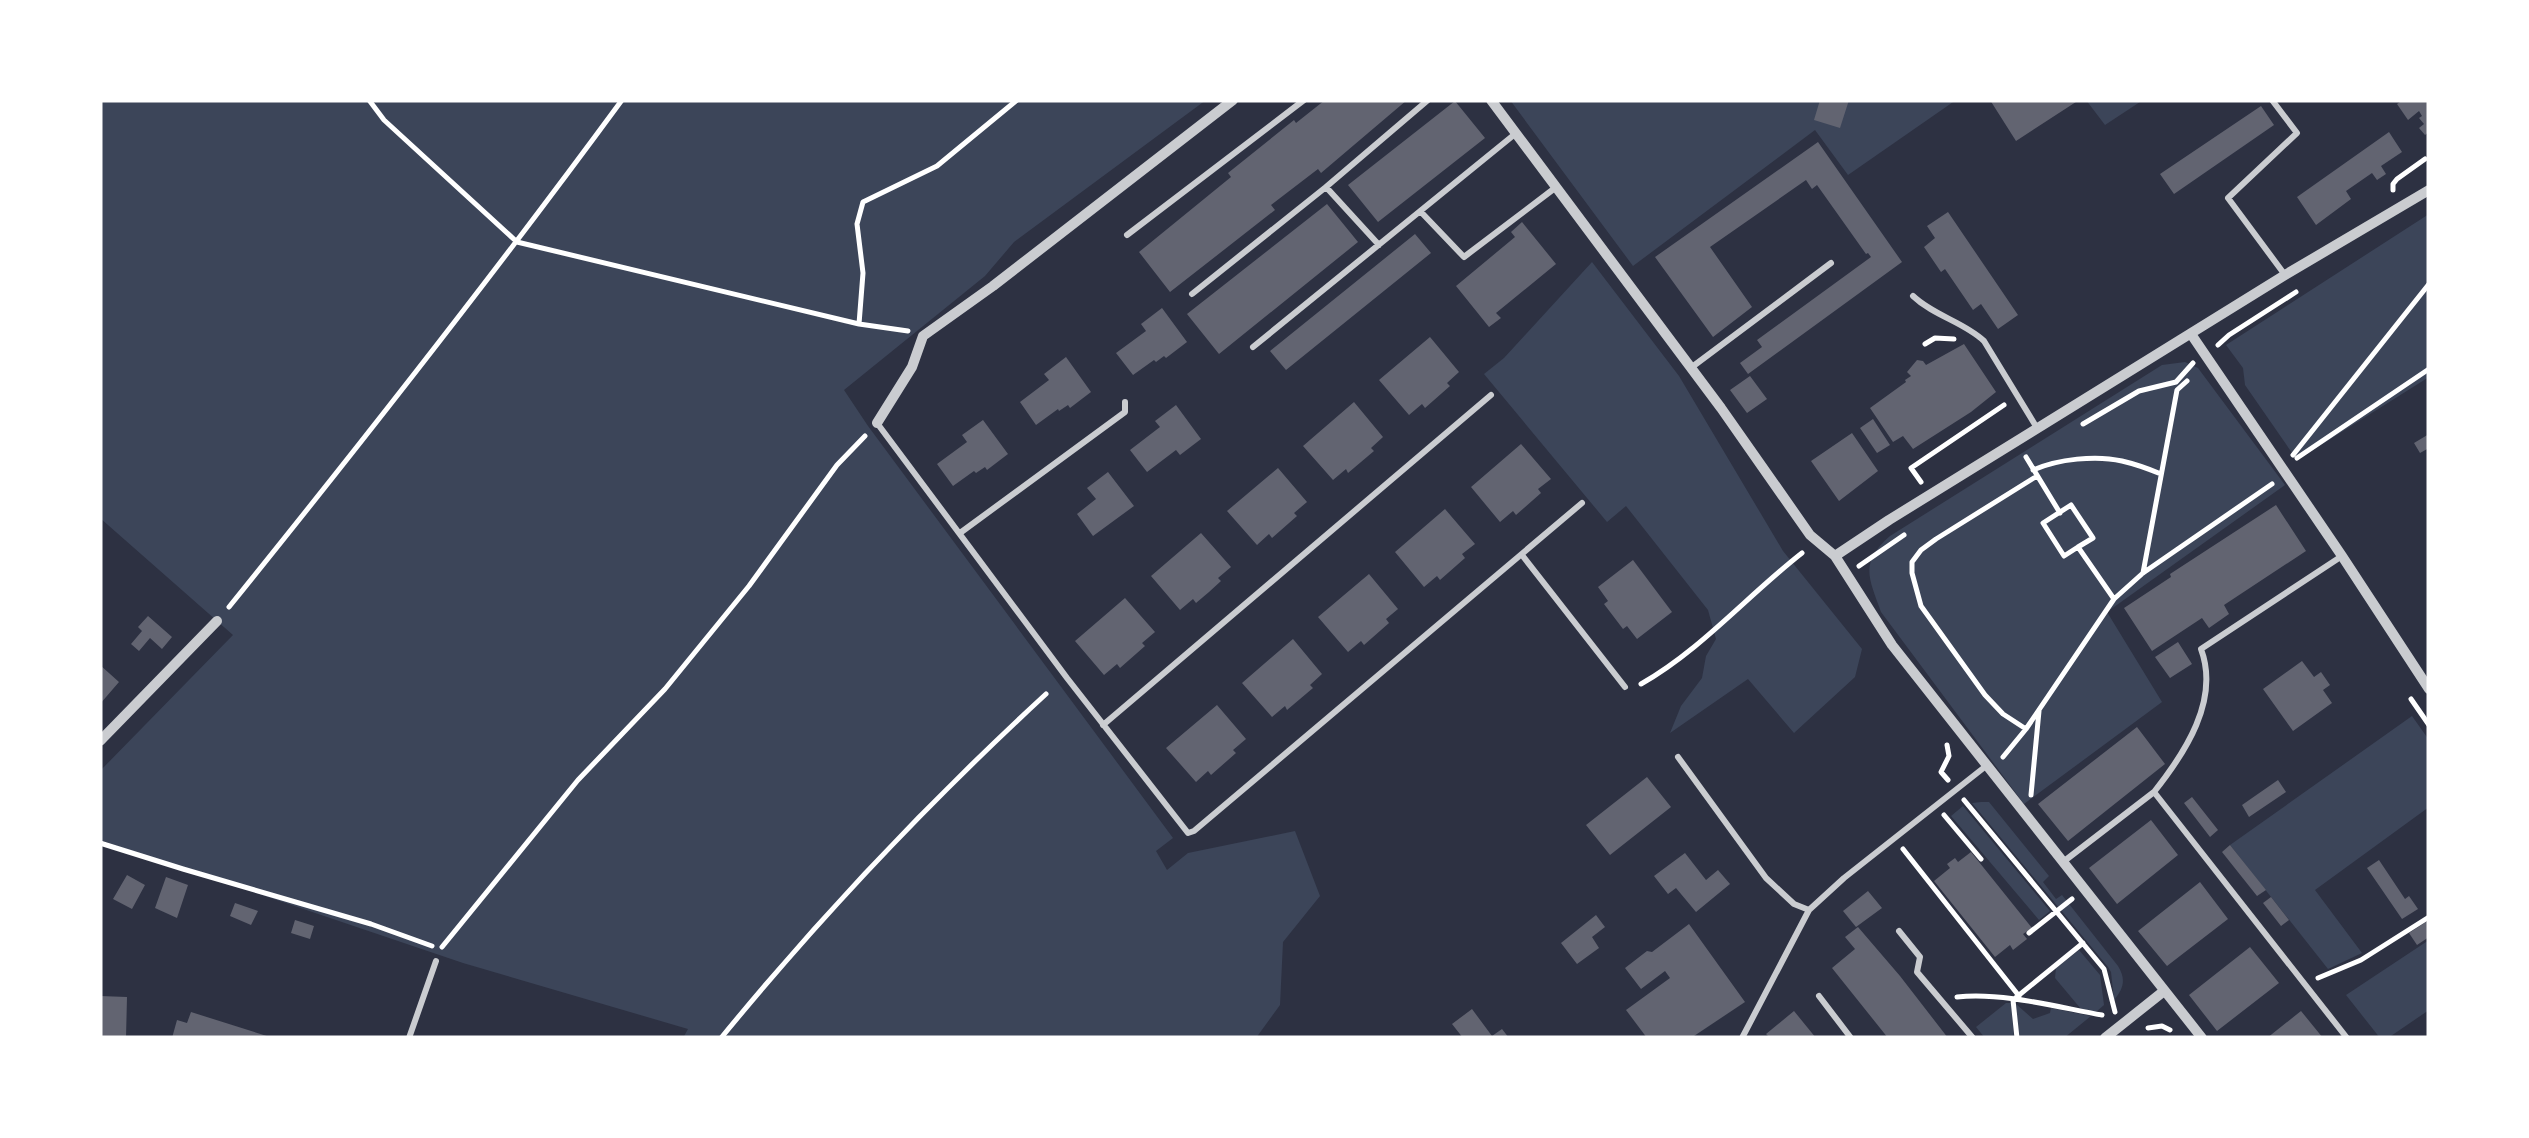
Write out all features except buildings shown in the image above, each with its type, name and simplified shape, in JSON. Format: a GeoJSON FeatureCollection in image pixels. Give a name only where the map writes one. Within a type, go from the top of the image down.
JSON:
{"type":"FeatureCollection","features":[{"type":"Feature","properties":{"kind":"street"},"geometry":{"type":"LineString","coordinates":[[877,423],[912,366],[922,336],[1233,100]]}},
{"type":"Feature","properties":{"kind":"street"},"geometry":{"type":"LineString","coordinates":[[1491,100],[1817,542],[1835,556],[1892,645],[2202,1038]]}},
{"type":"Feature","properties":{"kind":"street"},"geometry":{"type":"LineString","coordinates":[[1835,556],[2285,275],[2429,190]]}},
{"type":"Feature","properties":{"kind":"street"},"geometry":{"type":"LineString","coordinates":[[2191,334],[2429,688]]}},
{"type":"Feature","properties":{"kind":"street"},"geometry":{"type":"LineString","coordinates":[[100,741],[217,621]]}},
{"type":"Feature","properties":{"kind":"street"},"geometry":{"type":"LineString","coordinates":[[2105,1038],[2164,991]]}},
{"type":"Feature","properties":{"kind":"lane"},"geometry":{"type":"LineString","coordinates":[[1127,235],[1304,100]]}},
{"type":"Feature","properties":{"kind":"lane"},"geometry":{"type":"LineString","coordinates":[[1192,294],[1428,100]]}},
{"type":"Feature","properties":{"kind":"lane"},"geometry":{"type":"LineString","coordinates":[[2272,100],[2296,133],[2228,198],[2285,275]]}},
{"type":"Feature","properties":{"kind":"lane"},"geometry":{"type":"LineString","coordinates":[[1252,348],[1516,134]]}},
{"type":"Feature","properties":{"kind":"lane"},"geometry":{"type":"LineString","coordinates":[[1326,186],[1379,245]]}},
{"type":"Feature","properties":{"kind":"lane"},"geometry":{"type":"LineString","coordinates":[[1421,212],[1464,257],[1556,187]]}},
{"type":"Feature","properties":{"kind":"lane"},"geometry":{"type":"LineString","coordinates":[[1691,368],[1831,263]]}},
{"type":"Feature","properties":{"kind":"lane"},"geometry":{"type":"LineString","coordinates":[[1913,296],[1984,342],[2038,429]]}},
{"type":"Feature","properties":{"kind":"lane"},"geometry":{"type":"LineString","coordinates":[[1103,725],[1490,395]]}},
{"type":"Feature","properties":{"kind":"lane"},"geometry":{"type":"LineString","coordinates":[[960,532],[1126,412],[1125,402]]}},
{"type":"Feature","properties":{"kind":"lane"},"geometry":{"type":"LineString","coordinates":[[877,423],[1188,833],[1194,832],[1582,503]]}},
{"type":"Feature","properties":{"kind":"lane"},"geometry":{"type":"LineString","coordinates":[[1522,555],[1625,688]]}},
{"type":"Feature","properties":{"kind":"lane"},"geometry":{"type":"LineString","coordinates":[[2063,862],[2154,792],[2178,762],[2197,721],[2208,684],[2201,649],[2342,556]]}},
{"type":"Feature","properties":{"kind":"lane"},"geometry":{"type":"LineString","coordinates":[[1678,757],[1766,878],[1794,904],[1809,910]]}},
{"type":"Feature","properties":{"kind":"lane"},"geometry":{"type":"LineString","coordinates":[[1742,1038],[1809,910],[1986,766]]}},
{"type":"Feature","properties":{"kind":"lane"},"geometry":{"type":"LineString","coordinates":[[2154,792],[2347,1038]]}},
{"type":"Feature","properties":{"kind":"lane"},"geometry":{"type":"LineString","coordinates":[[1900,931],[1920,957],[1918,972],[1973,1038]]}},
{"type":"Feature","properties":{"kind":"lane"},"geometry":{"type":"LineString","coordinates":[[409,1038],[436,961]]}},
{"type":"Feature","properties":{"kind":"lane"},"geometry":{"type":"LineString","coordinates":[[1818,996],[1852,1038]]}},
{"type":"Feature","properties":{"kind":"path"},"geometry":{"type":"LineString","coordinates":[[369,100],[384,120],[517,242],[922,336]]}},
{"type":"Feature","properties":{"kind":"path"},"geometry":{"type":"LineString","coordinates":[[217,621],[373,429],[622,100]]}},
{"type":"Feature","properties":{"kind":"path"},"geometry":{"type":"LineString","coordinates":[[859,324],[863,273],[857,224],[863,202],[937,166],[1017,100]]}},
{"type":"Feature","properties":{"kind":"path"},"geometry":{"type":"LineString","coordinates":[[2394,192],[2395,181],[2425,159]]}},
{"type":"Feature","properties":{"kind":"path"},"geometry":{"type":"LineString","coordinates":[[2001,759],[2114,599],[2142,574],[2271,485],[2429,284]]}},
{"type":"Feature","properties":{"kind":"path"},"geometry":{"type":"LineString","coordinates":[[2077,426],[2139,391],[2176,382],[2191,364],[2229,335],[2299,290]]}},
{"type":"Feature","properties":{"kind":"path"},"geometry":{"type":"LineString","coordinates":[[2282,468],[2429,369]]}},
{"type":"Feature","properties":{"kind":"path"},"geometry":{"type":"LineString","coordinates":[[2142,574],[2177,390],[2188,381]]}},
{"type":"Feature","properties":{"kind":"path"},"geometry":{"type":"LineString","coordinates":[[1922,484],[1911,468],[2018,396]]}},
{"type":"Feature","properties":{"kind":"path"},"geometry":{"type":"LineString","coordinates":[[100,842],[441,949],[578,780],[665,689],[750,586],[838,464],[877,423]]}},
{"type":"Feature","properties":{"kind":"path"},"geometry":{"type":"LineString","coordinates":[[2038,450],[2026,457],[2060,513]]}},
{"type":"Feature","properties":{"kind":"path"},"geometry":{"type":"LineString","coordinates":[[2026,728],[2003,714],[1985,694],[1921,606],[1912,562],[1936,538],[2047,464],[2120,460],[2162,474]]}},
{"type":"Feature","properties":{"kind":"path"},"geometry":{"type":"LineString","coordinates":[[2071,505],[2093,538],[2078,547],[2064,556],[2043,523],[2071,505]]}},
{"type":"Feature","properties":{"kind":"path"},"geometry":{"type":"LineString","coordinates":[[1846,575],[1912,529]]}},
{"type":"Feature","properties":{"kind":"path"},"geometry":{"type":"LineString","coordinates":[[1625,688],[1636,687],[1662,672],[1817,542]]}},
{"type":"Feature","properties":{"kind":"path"},"geometry":{"type":"LineString","coordinates":[[2078,547],[2114,599]]}},
{"type":"Feature","properties":{"kind":"path"},"geometry":{"type":"LineString","coordinates":[[721,1038],[828,915],[972,763],[1046,694]]}},
{"type":"Feature","properties":{"kind":"path"},"geometry":{"type":"LineString","coordinates":[[2030,798],[2039,710]]}},
{"type":"Feature","properties":{"kind":"path"},"geometry":{"type":"LineString","coordinates":[[1936,805],[1980,859]]}},
{"type":"Feature","properties":{"kind":"path"},"geometry":{"type":"LineString","coordinates":[[1894,838],[2016,998],[2016,1038]]}},
{"type":"Feature","properties":{"kind":"path"},"geometry":{"type":"LineString","coordinates":[[2029,934],[2072,899]]}},
{"type":"Feature","properties":{"kind":"path"},"geometry":{"type":"LineString","coordinates":[[2306,984],[2361,960],[2429,917]]}},
{"type":"Feature","properties":{"kind":"path"},"geometry":{"type":"LineString","coordinates":[[2016,998],[2083,944]]}},
{"type":"Feature","properties":{"kind":"path"},"geometry":{"type":"LineString","coordinates":[[1940,999],[2016,998],[2102,1014]]}},
{"type":"Feature","properties":{"kind":"path"},"geometry":{"type":"LineString","coordinates":[[2143,1031],[2162,1026],[2177,1038]]}},
{"type":"Feature","properties":{"kind":"shaded area"},"geometry":{"type":"Polygon","coordinates":[[[100,100],[1206,100],[1014,242],[985,276],[844,390],[1173,838],[1156,851],[1167,870],[1188,853],[1295,831],[1320,896],[1283,942],[1280,1005],[1256,1038],[683,1038],[688,1029],[463,963],[100,840],[100,771],[233,635],[100,518],[100,100]]]}},
{"type":"Feature","properties":{"kind":"shaded area"},"geometry":{"type":"Polygon","coordinates":[[[1510,100],[1956,100],[1848,175],[1815,130],[1633,266],[1510,100]]]}},
{"type":"Feature","properties":{"kind":"shaded area"},"geometry":{"type":"Polygon","coordinates":[[[2086,100],[2143,100],[2105,125],[2086,100]]]}},
{"type":"Feature","properties":{"kind":"shaded area"},"geometry":{"type":"Polygon","coordinates":[[[2429,214],[2429,377],[2297,460],[2245,385],[2243,368],[2226,345],[2429,214]]]}},
{"type":"Feature","properties":{"kind":"shaded area"},"geometry":{"type":"Polygon","coordinates":[[[1592,262],[1679,376],[1783,551],[1862,649],[1855,677],[1794,733],[1748,679],[1670,733],[1681,706],[1702,678],[1706,656],[1716,639],[1708,610],[1626,506],[1607,522],[1484,374],[1504,358],[1592,262]]]}},
{"type":"Feature","properties":{"kind":"shaded area"},"geometry":{"type":"Polygon","coordinates":[[[2185,362],[2198,368],[2285,485],[2107,612],[2162,702],[2024,804],[1881,612],[1870,580],[1870,563],[1890,536],[2162,365],[2185,362]]]}},
{"type":"Feature","properties":{"kind":"shaded area"},"geometry":{"type":"Polygon","coordinates":[[[2412,716],[2429,740],[2429,807],[2315,890],[2362,953],[2328,969],[2230,845],[2412,716]]]}},
{"type":"Feature","properties":{"kind":"shaded area"},"geometry":{"type":"Polygon","coordinates":[[[1989,802],[2049,876],[2043,882],[2056,899],[2062,895],[2118,966],[2123,983],[2114,1000],[2108,967],[1972,803],[1989,802]]]}},
{"type":"Feature","properties":{"kind":"shaded area"},"geometry":{"type":"Polygon","coordinates":[[[1963,806],[2050,911],[2039,920],[1951,816],[1963,806]]]}},
{"type":"Feature","properties":{"kind":"shaded area"},"geometry":{"type":"Polygon","coordinates":[[[2429,940],[2429,1010],[2388,1038],[2380,1038],[2346,995],[2429,940]]]}},
{"type":"Feature","properties":{"kind":"shaded area"},"geometry":{"type":"Polygon","coordinates":[[[2079,950],[2100,975],[2104,1005],[2096,1012],[2081,1009],[2055,978],[2056,968],[2079,950]]]}},
{"type":"Feature","properties":{"kind":"shaded area"},"geometry":{"type":"Polygon","coordinates":[[[2011,1003],[2014,1038],[1985,1038],[1976,1027],[2011,1003]]]}},
{"type":"Feature","properties":{"kind":"shaded area"},"geometry":{"type":"Polygon","coordinates":[[[2016,1004],[2033,1019],[2050,1013],[2051,1008],[2091,1016],[2064,1038],[2019,1038],[2016,1004]]]}}]}
